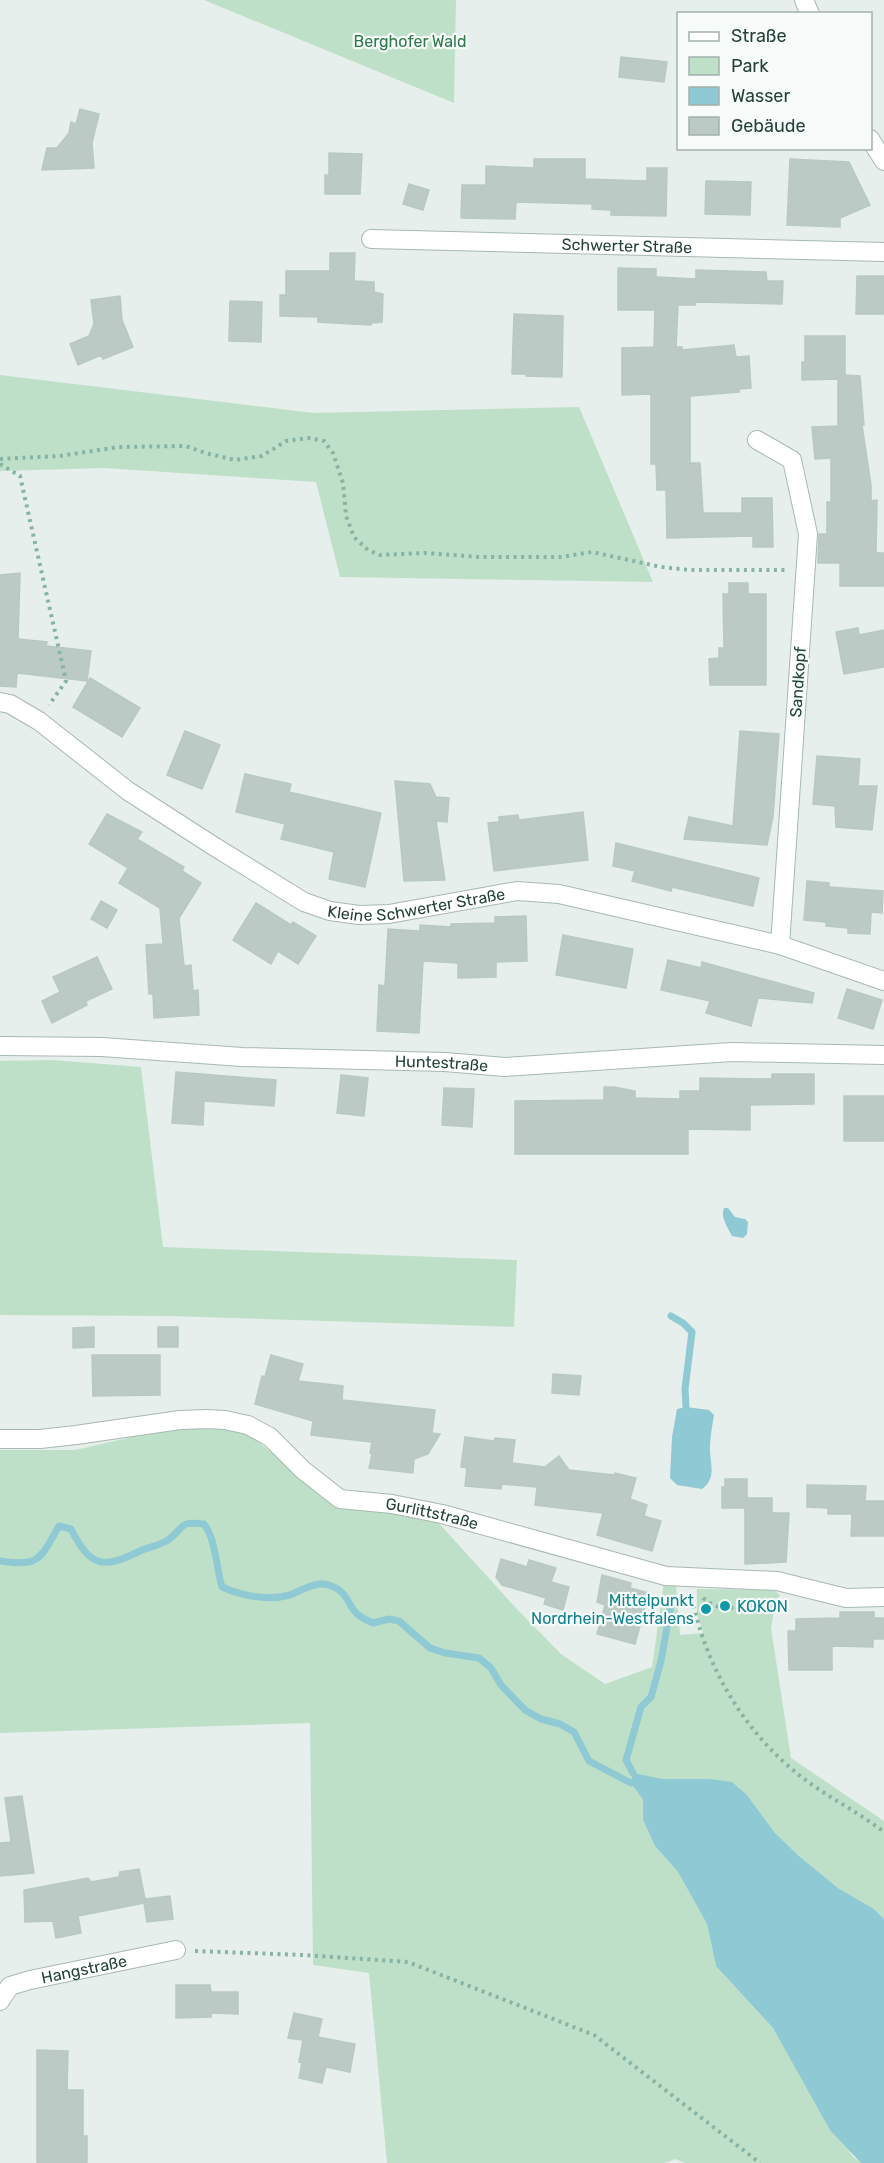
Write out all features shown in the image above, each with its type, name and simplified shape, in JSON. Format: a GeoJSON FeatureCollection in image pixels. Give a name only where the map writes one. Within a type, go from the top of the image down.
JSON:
{"type":"FeatureCollection","features":[{"type":"Feature","properties":{"kind":"street"},"geometry":{"type":"LineString","coordinates":[[872,142],[884,161]]}},
{"type":"Feature","properties":{"kind":"street","name":"Schwerter Straße"},"geometry":{"type":"LineString","coordinates":[[371,239],[884,252]]}},
{"type":"Feature","properties":{"kind":"street","name":"Sandkopf"},"geometry":{"type":"LineString","coordinates":[[757,440],[792,460],[808,534],[780,945]]}},
{"type":"Feature","properties":{"kind":"street","name":"Kleine Schwerter Straße"},"geometry":{"type":"LineString","coordinates":[[0,702],[10,704],[39,721],[128,791],[304,902],[330,911],[359,915],[389,914],[517,891],[559,894],[780,945],[884,981]]}},
{"type":"Feature","properties":{"kind":"street","name":"Huntestraße"},"geometry":{"type":"LineString","coordinates":[[0,1046],[102,1047],[242,1057],[445,1062],[505,1066],[732,1052],[884,1055]]}},
{"type":"Feature","properties":{"kind":"street","name":"Gurlittstraße"},"geometry":{"type":"LineString","coordinates":[[0,1439],[40,1439],[180,1420],[225,1420],[248,1425],[270,1437],[303,1470],[340,1499],[392,1504],[442,1514],[666,1576],[777,1581],[846,1598],[884,1598]]}},
{"type":"Feature","properties":{"kind":"street","name":"Hangstraße"},"geometry":{"type":"LineString","coordinates":[[0,2001],[10,1986],[30,1980],[176,1950]]}},
{"type":"Feature","properties":{"kind":"path"},"geometry":{"type":"LineString","coordinates":[[0,459],[59,456],[119,447],[186,446],[235,460],[262,456],[286,441],[308,438],[324,441],[333,453],[343,483],[346,516],[354,537],[368,550],[380,555],[426,553],[561,557],[592,552],[661,567],[690,570],[805,570]]}},
{"type":"Feature","properties":{"kind":"path"},"geometry":{"type":"LineString","coordinates":[[0,464],[20,476],[66,681],[39,721]]}},
{"type":"Feature","properties":{"kind":"path"},"geometry":{"type":"LineString","coordinates":[[688,1578],[702,1640],[723,1686],[741,1714],[772,1751],[788,1766],[811,1784],[884,1832]]}},
{"type":"Feature","properties":{"kind":"path"},"geometry":{"type":"LineString","coordinates":[[176,1950],[303,1954],[408,1962],[594,2035],[760,2163]]}},
{"type":"Feature","properties":{"kind":"green space","name":"Berghofer Wald"},"geometry":{"type":"Polygon","coordinates":[[[204,0],[456,0],[454,103],[204,0]]]}},
{"type":"Feature","properties":{"kind":"green space"},"geometry":{"type":"Polygon","coordinates":[[[0,375],[314,413],[579,407],[653,582],[340,577],[316,482],[104,468],[0,471],[0,375]]]}},
{"type":"Feature","properties":{"kind":"green space"},"geometry":{"type":"Polygon","coordinates":[[[52,1060],[141,1067],[163,1247],[517,1260],[514,1327],[170,1316],[0,1315],[0,1061],[52,1060]]]}},
{"type":"Feature","properties":{"kind":"green space"},"geometry":{"type":"Polygon","coordinates":[[[181,1426],[221,1427],[247,1433],[337,1505],[436,1520],[561,1654],[605,1684],[652,1667],[664,1582],[676,1586],[680,1635],[703,1633],[697,1613],[697,1589],[774,1590],[780,1595],[771,1628],[791,1758],[884,1821],[884,1919],[874,1909],[838,1888],[799,1856],[775,1833],[747,1795],[710,1779],[663,1779],[633,1774],[631,1783],[643,1800],[643,1820],[655,1846],[678,1872],[707,1924],[716,1966],[773,2028],[853,2157],[861,2163],[685,2163],[675,2159],[665,2163],[387,2163],[369,1973],[313,1965],[310,1723],[0,1733],[0,1450],[75,1450],[181,1426]]]}},
{"type":"Feature","properties":{"kind":"water"},"geometry":{"type":"Polygon","coordinates":[[[724,1208],[728,1208],[735,1217],[748,1222],[747,1234],[743,1238],[732,1236],[724,1219],[724,1208]]]}},
{"type":"Feature","properties":{"kind":"water"},"geometry":{"type":"Polygon","coordinates":[[[686,1407],[709,1410],[714,1415],[710,1445],[712,1470],[710,1480],[702,1489],[677,1485],[670,1478],[672,1437],[677,1409],[686,1407]]]}},
{"type":"Feature","properties":{"kind":"water"},"geometry":{"type":"Polygon","coordinates":[[[633,1773],[663,1779],[710,1779],[732,1782],[747,1795],[775,1833],[799,1856],[838,1888],[874,1909],[884,1919],[884,2163],[861,2163],[830,2130],[773,2028],[716,1966],[707,1924],[678,1872],[655,1846],[643,1820],[643,1800],[631,1783],[633,1773]]]}},
{"type":"Feature","properties":{"kind":"building"},"geometry":{"type":"Polygon","coordinates":[[[621,57],[667,62],[664,82],[619,77],[621,57]]]}},
{"type":"Feature","properties":{"kind":"building"},"geometry":{"type":"Polygon","coordinates":[[[80,109],[99,114],[92,143],[94,168],[42,170],[47,148],[57,148],[69,133],[71,122],[76,124],[80,109]]]}},
{"type":"Feature","properties":{"kind":"building"},"geometry":{"type":"Polygon","coordinates":[[[329,153],[362,154],[360,194],[325,194],[325,175],[329,175],[329,153]]]}},
{"type":"Feature","properties":{"kind":"building"},"geometry":{"type":"Polygon","coordinates":[[[534,159],[585,159],[585,179],[647,181],[647,168],[667,168],[666,216],[611,215],[611,210],[592,209],[592,204],[516,202],[515,219],[461,218],[462,185],[486,185],[486,166],[534,168],[534,159]]]}},
{"type":"Feature","properties":{"kind":"building"},"geometry":{"type":"Polygon","coordinates":[[[790,159],[849,162],[870,205],[840,218],[840,227],[787,225],[790,159]]]}},
{"type":"Feature","properties":{"kind":"building"},"geometry":{"type":"Polygon","coordinates":[[[706,181],[751,182],[750,215],[705,214],[706,181]]]}},
{"type":"Feature","properties":{"kind":"building"},"geometry":{"type":"Polygon","coordinates":[[[409,184],[429,190],[423,210],[403,204],[409,184]]]}},
{"type":"Feature","properties":{"kind":"building"},"geometry":{"type":"Polygon","coordinates":[[[330,253],[355,253],[354,281],[374,282],[374,292],[383,294],[382,322],[371,323],[371,325],[351,324],[318,322],[318,317],[280,316],[280,295],[286,295],[286,271],[330,271],[330,253]]]}},
{"type":"Feature","properties":{"kind":"building"},"geometry":{"type":"Polygon","coordinates":[[[618,268],[656,269],[656,277],[696,279],[696,270],[766,272],[767,281],[783,281],[782,304],[695,302],[695,305],[678,305],[676,347],[682,347],[682,350],[734,345],[736,357],[749,356],[751,388],[739,389],[739,392],[690,396],[690,463],[700,463],[703,513],[742,513],[742,498],[772,498],[773,547],[753,547],[753,536],[667,538],[666,490],[657,490],[656,464],[651,464],[651,394],[622,395],[622,348],[654,347],[655,310],[618,310],[618,268]]]}},
{"type":"Feature","properties":{"kind":"building"},"geometry":{"type":"Polygon","coordinates":[[[857,276],[884,276],[884,314],[856,314],[857,276]]]}},
{"type":"Feature","properties":{"kind":"building"},"geometry":{"type":"Polygon","coordinates":[[[120,296],[122,320],[133,347],[103,359],[101,355],[78,365],[70,344],[89,336],[94,324],[91,300],[120,296]]]}},
{"type":"Feature","properties":{"kind":"building"},"geometry":{"type":"Polygon","coordinates":[[[230,301],[262,302],[261,342],[229,341],[230,301]]]}},
{"type":"Feature","properties":{"kind":"building"},"geometry":{"type":"Polygon","coordinates":[[[514,314],[563,316],[562,377],[512,374],[514,314]]]}},
{"type":"Feature","properties":{"kind":"building"},"geometry":{"type":"Polygon","coordinates":[[[805,336],[845,336],[845,375],[860,376],[864,425],[862,425],[871,485],[871,501],[877,500],[876,553],[884,553],[884,586],[840,586],[840,563],[818,563],[819,534],[827,534],[827,502],[831,502],[831,458],[815,459],[812,427],[838,426],[838,379],[802,380],[805,336]]]}},
{"type":"Feature","properties":{"kind":"building"},"geometry":{"type":"Polygon","coordinates":[[[20,573],[18,639],[47,642],[46,646],[91,651],[87,681],[17,673],[16,687],[0,686],[0,575],[20,573]]]}},
{"type":"Feature","properties":{"kind":"building"},"geometry":{"type":"Polygon","coordinates":[[[729,583],[748,583],[748,594],[766,594],[766,685],[710,685],[709,659],[719,658],[719,648],[724,648],[723,594],[729,594],[729,583]]]}},
{"type":"Feature","properties":{"kind":"building"},"geometry":{"type":"Polygon","coordinates":[[[858,628],[859,635],[884,630],[884,667],[844,674],[836,632],[858,628]]]}},
{"type":"Feature","properties":{"kind":"building"},"geometry":{"type":"Polygon","coordinates":[[[90,678],[140,708],[122,737],[73,707],[90,678]]]}},
{"type":"Feature","properties":{"kind":"building"},"geometry":{"type":"Polygon","coordinates":[[[185,731],[220,745],[202,789],[167,775],[185,731]]]}},
{"type":"Feature","properties":{"kind":"building"},"geometry":{"type":"Polygon","coordinates":[[[740,731],[779,734],[773,817],[767,845],[684,839],[689,817],[733,826],[740,731]]]}},
{"type":"Feature","properties":{"kind":"building"},"geometry":{"type":"Polygon","coordinates":[[[817,756],[860,759],[858,786],[877,786],[872,830],[836,827],[835,806],[813,804],[817,756]]]}},
{"type":"Feature","properties":{"kind":"building"},"geometry":{"type":"Polygon","coordinates":[[[245,774],[291,784],[289,792],[381,813],[365,887],[329,879],[334,852],[281,839],[285,824],[236,812],[245,774]]]}},
{"type":"Feature","properties":{"kind":"building"},"geometry":{"type":"Polygon","coordinates":[[[395,781],[430,784],[436,797],[449,798],[447,822],[436,821],[445,880],[404,881],[395,781]]]}},
{"type":"Feature","properties":{"kind":"building"},"geometry":{"type":"Polygon","coordinates":[[[583,812],[588,860],[494,871],[488,823],[499,822],[499,817],[518,815],[519,820],[583,812]]]}},
{"type":"Feature","properties":{"kind":"building"},"geometry":{"type":"Polygon","coordinates":[[[107,814],[142,832],[137,839],[184,867],[182,871],[201,883],[179,918],[184,966],[191,965],[193,991],[198,990],[199,1015],[154,1018],[153,994],[149,994],[146,945],[163,944],[160,908],[119,883],[128,868],[89,844],[107,814]]]}},
{"type":"Feature","properties":{"kind":"building"},"geometry":{"type":"Polygon","coordinates":[[[616,843],[759,878],[753,906],[672,887],[671,891],[632,881],[635,871],[613,866],[616,843]]]}},
{"type":"Feature","properties":{"kind":"building"},"geometry":{"type":"Polygon","coordinates":[[[807,881],[829,883],[829,887],[883,891],[882,913],[871,912],[870,934],[848,933],[848,928],[826,926],[826,922],[804,920],[807,881]]]}},
{"type":"Feature","properties":{"kind":"building"},"geometry":{"type":"Polygon","coordinates":[[[101,901],[117,910],[107,928],[91,919],[101,901]]]}},
{"type":"Feature","properties":{"kind":"building"},"geometry":{"type":"Polygon","coordinates":[[[256,903],[291,925],[293,922],[316,936],[298,964],[278,951],[271,964],[233,940],[256,903]]]}},
{"type":"Feature","properties":{"kind":"building"},"geometry":{"type":"Polygon","coordinates":[[[526,916],[527,961],[496,962],[496,977],[458,978],[458,963],[423,961],[419,1033],[377,1031],[379,985],[385,986],[388,929],[420,931],[420,925],[451,927],[451,924],[495,923],[495,917],[526,916]]]}},
{"type":"Feature","properties":{"kind":"building"},"geometry":{"type":"Polygon","coordinates":[[[563,935],[633,949],[626,988],[556,975],[563,935]]]}},
{"type":"Feature","properties":{"kind":"building"},"geometry":{"type":"Polygon","coordinates":[[[97,957],[112,989],[86,1001],[87,1005],[52,1023],[42,1001],[60,992],[53,977],[97,957]]]}},
{"type":"Feature","properties":{"kind":"building"},"geometry":{"type":"Polygon","coordinates":[[[668,960],[701,968],[702,962],[814,993],[812,1003],[758,998],[751,1026],[706,1013],[710,1001],[661,990],[668,960]]]}},
{"type":"Feature","properties":{"kind":"building"},"geometry":{"type":"Polygon","coordinates":[[[847,989],[882,1000],[873,1029],[838,1018],[847,989]]]}},
{"type":"Feature","properties":{"kind":"building"},"geometry":{"type":"Polygon","coordinates":[[[176,1072],[276,1080],[274,1106],[204,1101],[203,1125],[172,1123],[176,1072]]]}},
{"type":"Feature","properties":{"kind":"building"},"geometry":{"type":"Polygon","coordinates":[[[772,1074],[814,1074],[814,1104],[750,1105],[750,1130],[688,1129],[688,1154],[515,1154],[515,1101],[604,1100],[604,1087],[635,1091],[635,1098],[680,1099],[680,1091],[700,1091],[700,1078],[772,1079],[772,1074]]]}},
{"type":"Feature","properties":{"kind":"building"},"geometry":{"type":"Polygon","coordinates":[[[341,1075],[368,1078],[364,1116],[337,1113],[341,1075]]]}},
{"type":"Feature","properties":{"kind":"building"},"geometry":{"type":"Polygon","coordinates":[[[444,1088],[474,1089],[472,1127],[442,1125],[444,1088]]]}},
{"type":"Feature","properties":{"kind":"building"},"geometry":{"type":"Polygon","coordinates":[[[844,1096],[884,1096],[884,1141],[844,1141],[844,1096]]]}},
{"type":"Feature","properties":{"kind":"building"},"geometry":{"type":"Polygon","coordinates":[[[94,1327],[94,1347],[73,1348],[73,1328],[94,1327]]]}},
{"type":"Feature","properties":{"kind":"building"},"geometry":{"type":"Polygon","coordinates":[[[158,1327],[178,1327],[178,1347],[158,1347],[158,1327]]]}},
{"type":"Feature","properties":{"kind":"building"},"geometry":{"type":"Polygon","coordinates":[[[92,1355],[160,1355],[160,1395],[93,1396],[92,1355]]]}},
{"type":"Feature","properties":{"kind":"building"},"geometry":{"type":"Polygon","coordinates":[[[271,1355],[303,1364],[298,1381],[343,1386],[342,1400],[435,1410],[432,1433],[440,1434],[428,1454],[414,1459],[413,1473],[369,1468],[372,1442],[311,1435],[313,1421],[255,1404],[262,1376],[265,1377],[271,1355]]]}},
{"type":"Feature","properties":{"kind":"building"},"geometry":{"type":"Polygon","coordinates":[[[553,1374],[581,1376],[579,1395],[552,1393],[553,1374]]]}},
{"type":"Feature","properties":{"kind":"building"},"geometry":{"type":"Polygon","coordinates":[[[465,1437],[494,1441],[495,1438],[515,1440],[512,1463],[545,1467],[559,1456],[569,1470],[614,1475],[615,1473],[636,1478],[630,1499],[647,1505],[644,1516],[661,1521],[652,1551],[597,1535],[603,1513],[535,1505],[537,1487],[502,1484],[501,1489],[465,1486],[467,1468],[461,1467],[465,1437]]]}},
{"type":"Feature","properties":{"kind":"building"},"geometry":{"type":"Polygon","coordinates":[[[725,1479],[747,1479],[747,1498],[772,1498],[772,1513],[789,1513],[786,1562],[745,1564],[745,1508],[722,1508],[722,1487],[725,1487],[725,1479]]]}},
{"type":"Feature","properties":{"kind":"building"},"geometry":{"type":"Polygon","coordinates":[[[807,1485],[866,1486],[865,1501],[884,1501],[884,1536],[851,1536],[852,1514],[828,1514],[828,1508],[807,1507],[807,1485]]]}},
{"type":"Feature","properties":{"kind":"building"},"geometry":{"type":"Polygon","coordinates":[[[501,1559],[527,1567],[529,1560],[556,1568],[551,1582],[569,1587],[563,1610],[544,1604],[546,1598],[502,1585],[496,1577],[501,1559]]]}},
{"type":"Feature","properties":{"kind":"building"},"geometry":{"type":"Polygon","coordinates":[[[602,1575],[631,1583],[630,1588],[649,1593],[635,1644],[597,1634],[605,1605],[597,1602],[602,1575]]]}},
{"type":"Feature","properties":{"kind":"building"},"geometry":{"type":"Polygon","coordinates":[[[840,1612],[874,1612],[874,1618],[884,1618],[884,1639],[873,1639],[873,1647],[832,1646],[832,1670],[789,1670],[788,1631],[796,1631],[796,1619],[840,1618],[840,1612]]]}},
{"type":"Feature","properties":{"kind":"building"},"geometry":{"type":"Polygon","coordinates":[[[22,1796],[34,1873],[0,1876],[0,1843],[11,1842],[5,1798],[22,1796]]]}},
{"type":"Feature","properties":{"kind":"building"},"geometry":{"type":"Polygon","coordinates":[[[139,1869],[145,1899],[170,1896],[173,1919],[147,1922],[144,1903],[78,1916],[81,1933],[56,1938],[53,1921],[25,1922],[24,1890],[88,1878],[91,1882],[119,1877],[120,1872],[139,1869]]]}},
{"type":"Feature","properties":{"kind":"building"},"geometry":{"type":"Polygon","coordinates":[[[176,1985],[210,1985],[211,1992],[238,1992],[238,2014],[211,2013],[211,2017],[176,2018],[176,1985]]]}},
{"type":"Feature","properties":{"kind":"building"},"geometry":{"type":"Polygon","coordinates":[[[294,2013],[322,2019],[318,2037],[355,2044],[350,2072],[326,2067],[322,2083],[299,2078],[303,2040],[288,2038],[294,2013]]]}},
{"type":"Feature","properties":{"kind":"building"},"geometry":{"type":"Polygon","coordinates":[[[37,2050],[68,2051],[67,2090],[83,2090],[83,2136],[87,2136],[87,2163],[37,2163],[37,2050]]]}},
{"type":"Feature","properties":{"kind":"waterway"},"geometry":{"type":"LineString","coordinates":[[671,1316],[692,1332],[685,1389],[686,1407]]}},
{"type":"Feature","properties":{"kind":"waterway"},"geometry":{"type":"LineString","coordinates":[[0,1561],[23,1563],[37,1558],[43,1553],[59,1526],[71,1529],[85,1552],[92,1558],[100,1562],[108,1562],[159,1545],[185,1524],[204,1524],[213,1546],[222,1587],[247,1595],[273,1598],[290,1595],[319,1584],[329,1585],[344,1594],[357,1614],[373,1623],[389,1619],[399,1621],[430,1648],[445,1653],[479,1658],[491,1668],[501,1685],[525,1710],[574,1732],[589,1761],[631,1783]]}},
{"type":"Feature","properties":{"kind":"waterway"},"geometry":{"type":"LineString","coordinates":[[633,1773],[626,1760],[641,1707],[651,1697],[661,1661],[671,1605]]}},
{"type":"Feature","properties":{"kind":"place","name":"KOKON"},"geometry":{"type":"Point","coordinates":[725,1606]}},
{"type":"Feature","properties":{"kind":"place","name":"Mittelpunkt Nordrhein-Westfalens"},"geometry":{"type":"Point","coordinates":[706,1609]}}]}
